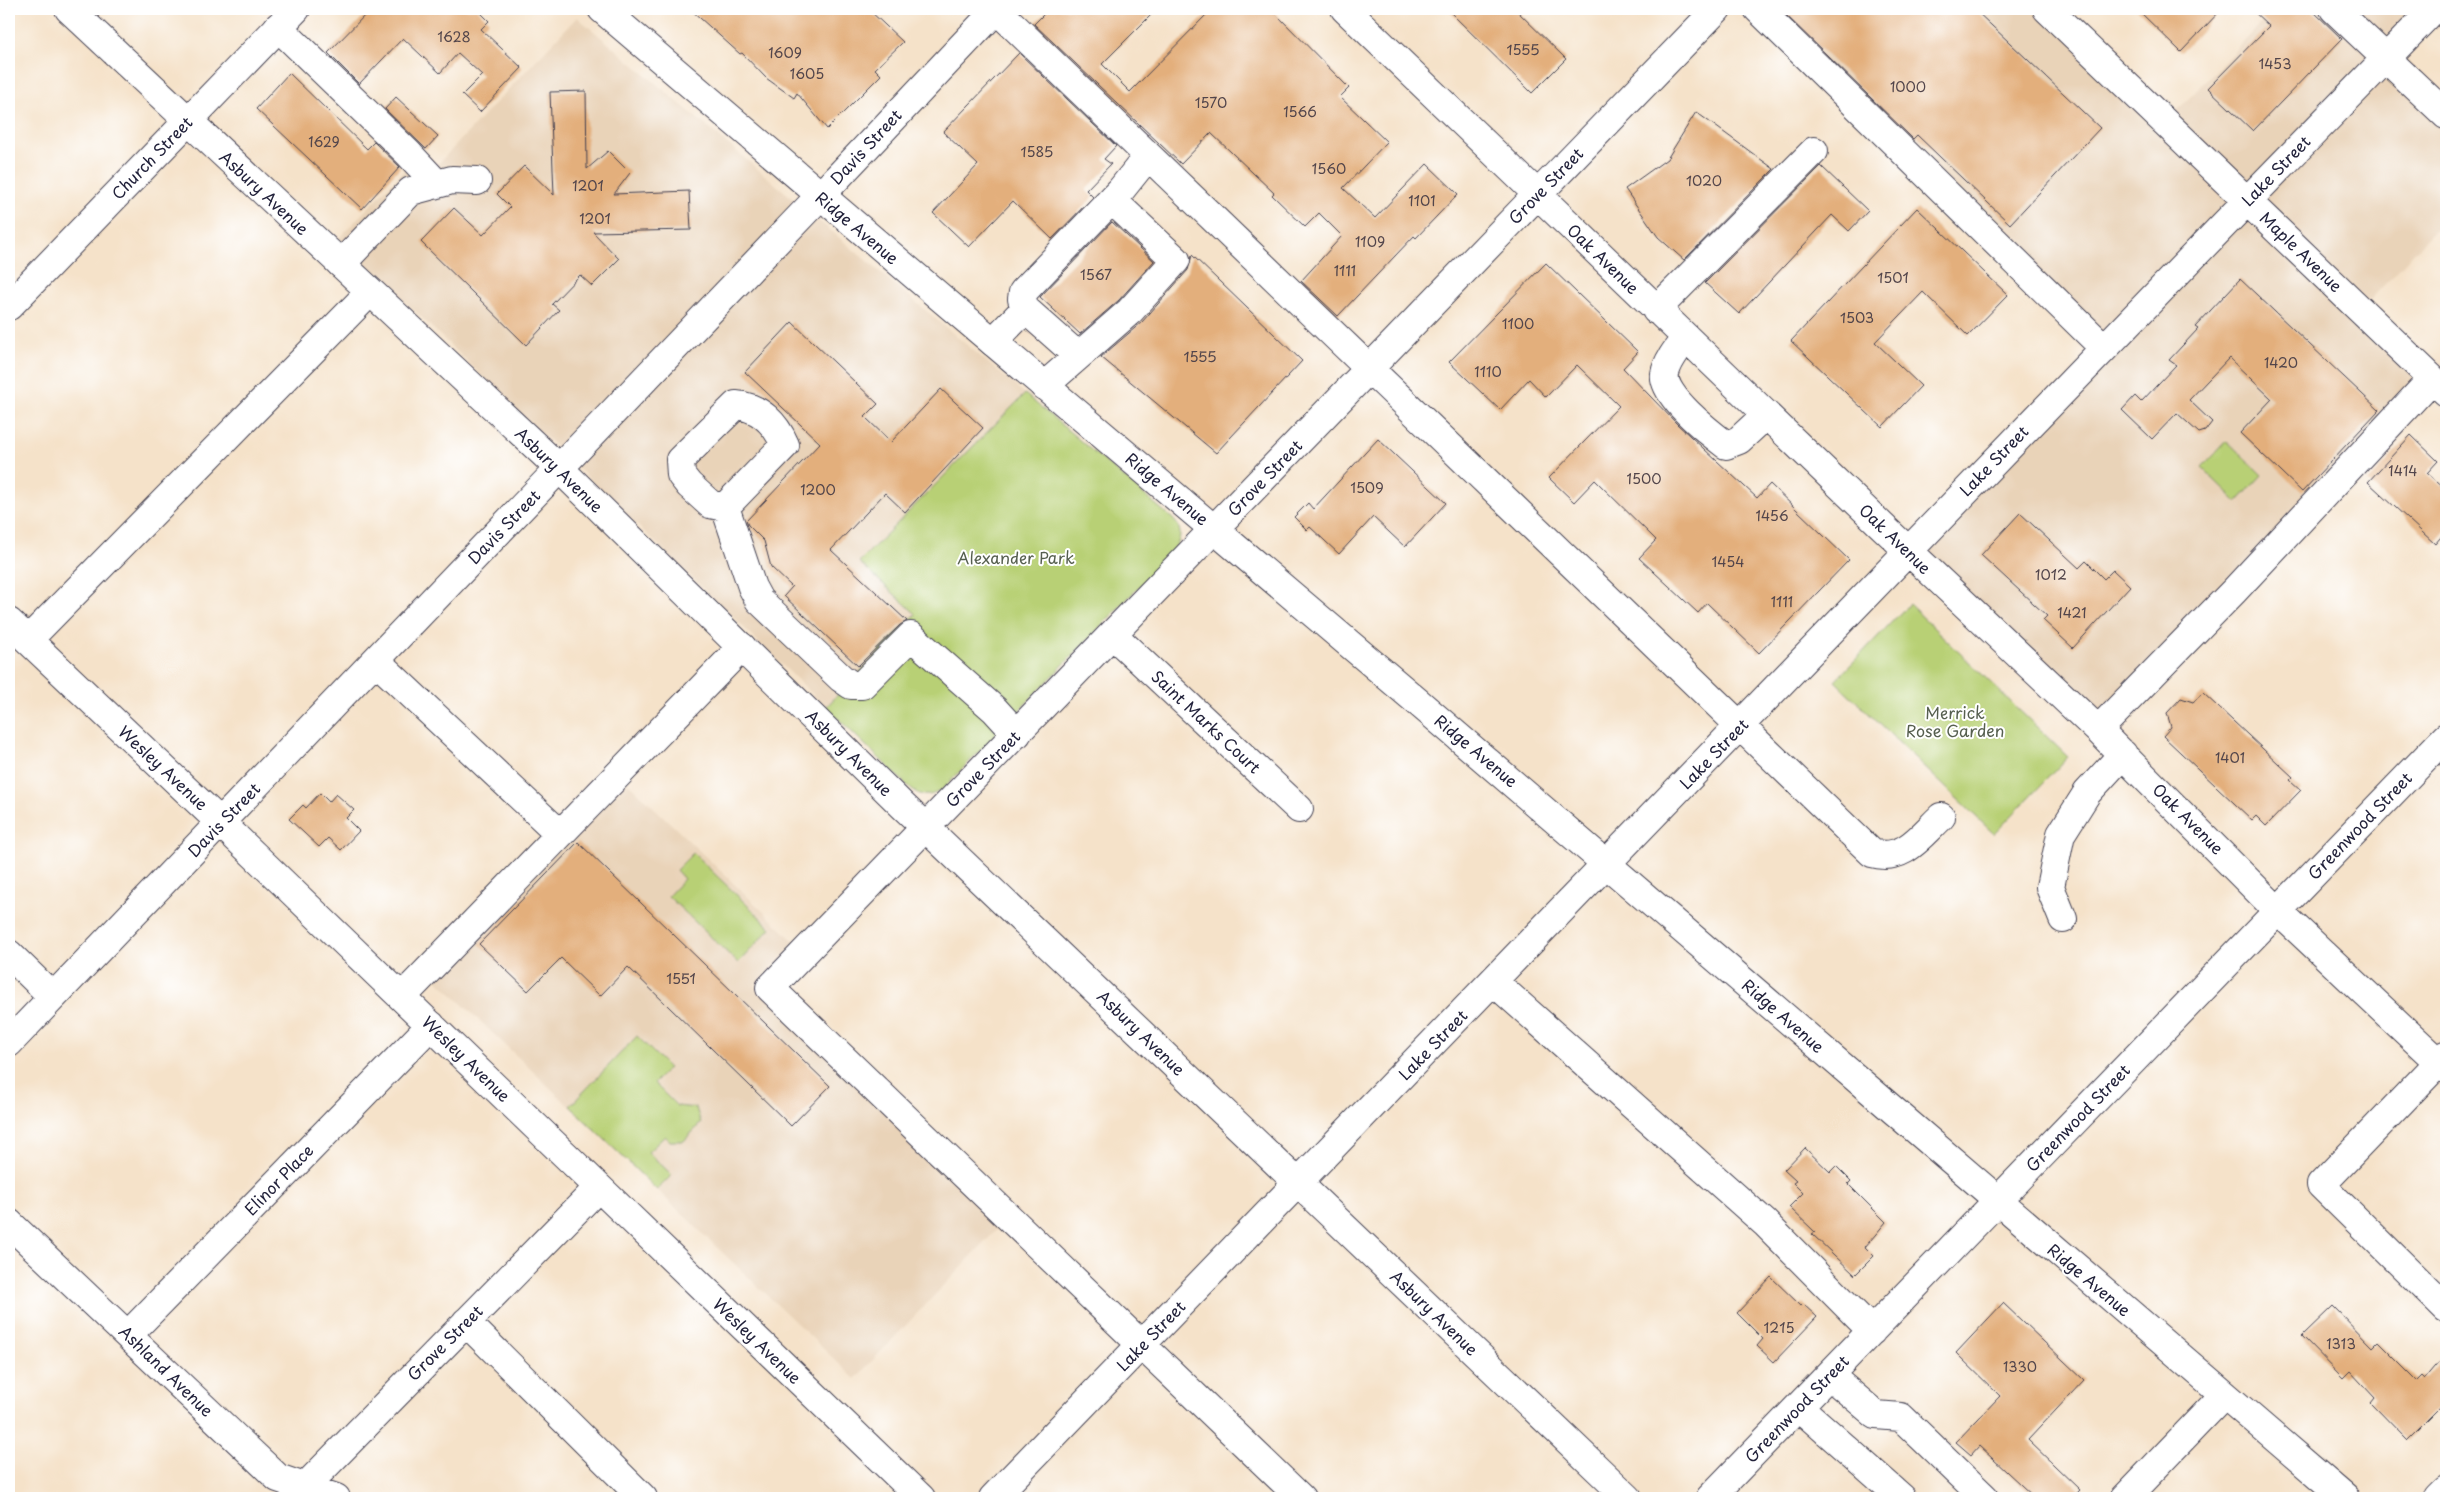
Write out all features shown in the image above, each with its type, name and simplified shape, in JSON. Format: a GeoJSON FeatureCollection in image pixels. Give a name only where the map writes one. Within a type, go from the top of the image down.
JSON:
{"type":"FeatureCollection","features":[{"type":"Feature","properties":{"kind":"street","name":"Asbury Avenue"},"geometry":{"type":"LineString","coordinates":[[68,9],[560,469],[926,828],[1628,1498]]}},
{"type":"Feature","properties":{"kind":"street","name":"Ridge Avenue"},"geometry":{"type":"LineString","coordinates":[[602,9],[1608,864],[1997,1201],[2345,1498]]}},
{"type":"Feature","properties":{"kind":"street","name":"Davis Street"},"geometry":{"type":"LineString","coordinates":[[9,1044],[560,469],[996,9]]}},
{"type":"Feature","properties":{"kind":"street"},"geometry":{"type":"LineString","coordinates":[[996,9],[1872,853],[1881,856],[1898,854],[1908,849],[1940,817]]}},
{"type":"Feature","properties":{"kind":"street","name":"Grove Street"},"geometry":{"type":"LineString","coordinates":[[1142,1346],[770,988],[1216,530],[1717,9]]}},
{"type":"Feature","properties":{"kind":"street"},"geometry":{"type":"LineString","coordinates":[[1758,9],[2104,347]]}},
{"type":"Feature","properties":{"kind":"street","name":"Maple Avenue"},"geometry":{"type":"LineString","coordinates":[[2047,9],[2439,386]]}},
{"type":"Feature","properties":{"kind":"street"},"geometry":{"type":"LineString","coordinates":[[2334,9],[2446,115]]}},
{"type":"Feature","properties":{"kind":"street","name":"Lake Street"},"geometry":{"type":"LineString","coordinates":[[993,1498],[1608,864],[2104,347],[2434,9]]}},
{"type":"Feature","properties":{"kind":"street","name":"Oak Avenue"},"geometry":{"type":"LineString","coordinates":[[1348,10],[1656,310],[2098,730],[2278,910],[2444,1062]]}},
{"type":"Feature","properties":{"kind":"street","name":"Church Street"},"geometry":{"type":"LineString","coordinates":[[9,306],[289,14]]}},
{"type":"Feature","properties":{"kind":"street"},"geometry":{"type":"LineString","coordinates":[[289,14],[437,184]]}},
{"type":"Feature","properties":{"kind":"street"},"geometry":{"type":"LineString","coordinates":[[1656,310],[1814,151]]}},
{"type":"Feature","properties":{"kind":"street"},"geometry":{"type":"LineString","coordinates":[[1078,356],[1025,309],[1022,300],[1023,292],[1112,200],[1148,156]]}},
{"type":"Feature","properties":{"kind":"street"},"geometry":{"type":"LineString","coordinates":[[341,264],[411,191],[452,180],[477,181]]}},
{"type":"Feature","properties":{"kind":"street"},"geometry":{"type":"LineString","coordinates":[[1044,386],[1130,311],[1176,260],[1112,200]]}},
{"type":"Feature","properties":{"kind":"street"},"geometry":{"type":"LineString","coordinates":[[18,631],[370,292]]}},
{"type":"Feature","properties":{"kind":"street"},"geometry":{"type":"LineString","coordinates":[[993,342],[1025,309]]}},
{"type":"Feature","properties":{"kind":"street"},"geometry":{"type":"LineString","coordinates":[[1686,338],[1672,356],[1664,375],[1666,387],[1670,394],[1690,414],[1726,445],[1739,440],[1766,415]]}},
{"type":"Feature","properties":{"kind":"street"},"geometry":{"type":"LineString","coordinates":[[2098,730],[2439,386]]}},
{"type":"Feature","properties":{"kind":"street"},"geometry":{"type":"LineString","coordinates":[[726,507],[752,587],[759,600],[841,678],[851,685],[862,685],[911,636],[995,710],[1017,734]]}},
{"type":"Feature","properties":{"kind":"street","name":"Wesley Avenue"},"geometry":{"type":"LineString","coordinates":[[18,631],[221,823],[921,1498]]}},
{"type":"Feature","properties":{"kind":"street","name":"Saint Marks Court"},"geometry":{"type":"LineString","coordinates":[[1114,635],[1299,809]]}},
{"type":"Feature","properties":{"kind":"street"},"geometry":{"type":"LineString","coordinates":[[402,997],[742,647]]}},
{"type":"Feature","properties":{"kind":"street"},"geometry":{"type":"LineString","coordinates":[[376,661],[560,834]]}},
{"type":"Feature","properties":{"kind":"street","name":"Greenwood Street"},"geometry":{"type":"LineString","coordinates":[[1710,1498],[2446,737]]}},
{"type":"Feature","properties":{"kind":"street"},"geometry":{"type":"LineString","coordinates":[[2063,919],[2050,887],[2061,834],[2087,792],[2122,754]]}},
{"type":"Feature","properties":{"kind":"street"},"geometry":{"type":"LineString","coordinates":[[9,954],[53,997]]}},
{"type":"Feature","properties":{"kind":"street"},"geometry":{"type":"LineString","coordinates":[[1494,982],[1765,1222],[1872,1331]]}},
{"type":"Feature","properties":{"kind":"street","name":"Elinor Place"},"geometry":{"type":"LineString","coordinates":[[128,1335],[431,1025]]}},
{"type":"Feature","properties":{"kind":"street"},"geometry":{"type":"LineString","coordinates":[[2444,1062],[2321,1186],[2446,1308]]}},
{"type":"Feature","properties":{"kind":"street","name":"Grove Street"},"geometry":{"type":"LineString","coordinates":[[299,1492],[598,1188]]}},
{"type":"Feature","properties":{"kind":"street","name":"Ashland Avenue"},"geometry":{"type":"LineString","coordinates":[[9,1223],[278,1478],[299,1492],[336,1498]]}},
{"type":"Feature","properties":{"kind":"street"},"geometry":{"type":"LineString","coordinates":[[466,1322],[643,1498]]}},
{"type":"Feature","properties":{"kind":"street"},"geometry":{"type":"LineString","coordinates":[[1142,1346],[1301,1498]]}},
{"type":"Feature","properties":{"kind":"street"},"geometry":{"type":"LineString","coordinates":[[1829,1375],[1876,1415],[1901,1417],[1985,1498]]}},
{"type":"Feature","properties":{"kind":"street"},"geometry":{"type":"LineString","coordinates":[[2125,1498],[2224,1395]]}},
{"type":"Feature","properties":{"kind":"street"},"geometry":{"type":"LineString","coordinates":[[1799,1407],[1902,1498]]}},
{"type":"Feature","properties":{"kind":"street"},"geometry":{"type":"LineString","coordinates":[[2438,1498],[2446,1490]]}},
{"type":"Feature","properties":{"kind":"shaded area"},"geometry":{"type":"Polygon","coordinates":[[[1752,9],[2056,9],[2170,118],[2275,9],[2434,9],[2395,49],[2446,100],[2446,218],[2361,310],[2432,379],[2098,730],[1908,551],[2103,347],[1752,9]]]}},
{"type":"Feature","properties":{"kind":"shaded area"},"geometry":{"type":"Polygon","coordinates":[[[577,17],[1025,394],[859,562],[917,614],[826,707],[339,238],[416,158],[438,164],[577,17]]]}},
{"type":"Feature","properties":{"kind":"shaded area"},"geometry":{"type":"Polygon","coordinates":[[[625,780],[796,943],[755,985],[1003,1223],[855,1379],[435,978],[625,780]]]}},
{"type":"Feature","properties":{"kind":"green space","name":"Alexander Park"},"geometry":{"type":"Polygon","coordinates":[[[1025,394],[1173,519],[1179,529],[1178,543],[1167,558],[943,789],[931,795],[924,795],[912,790],[826,707],[916,614],[859,562],[1025,394]]]}},
{"type":"Feature","properties":{"kind":"green space"},"geometry":{"type":"Polygon","coordinates":[[[2227,441],[2262,475],[2237,502],[2202,468],[2227,441]]]}},
{"type":"Feature","properties":{"kind":"green space","name":"Merrick Rose Garden"},"geometry":{"type":"Polygon","coordinates":[[[1909,604],[2068,757],[1994,834],[1835,681],[1909,604]]]}},
{"type":"Feature","properties":{"kind":"green space"},"geometry":{"type":"Polygon","coordinates":[[[693,853],[771,928],[738,963],[668,896],[684,879],[676,870],[693,853]]]}},
{"type":"Feature","properties":{"kind":"green space"},"geometry":{"type":"Polygon","coordinates":[[[637,1036],[669,1068],[654,1083],[677,1106],[696,1108],[701,1123],[684,1141],[670,1141],[665,1136],[648,1152],[672,1175],[657,1190],[570,1106],[637,1036]]]}},
{"type":"Feature","properties":{"kind":"building"},"geometry":{"type":"Polygon","coordinates":[[[371,9],[477,9],[489,21],[481,29],[522,68],[480,112],[462,95],[482,75],[458,53],[440,73],[403,38],[359,84],[328,53],[371,9]]]}},
{"type":"Feature","properties":{"kind":"building"},"geometry":{"type":"Polygon","coordinates":[[[690,9],[868,9],[903,42],[875,69],[881,75],[827,129],[797,93],[794,98],[766,78],[742,53],[740,54],[690,9]]]}},
{"type":"Feature","properties":{"kind":"building"},"geometry":{"type":"Polygon","coordinates":[[[1049,9],[1157,9],[1102,64],[1130,92],[1212,9],[1271,9],[1349,88],[1340,97],[1387,142],[1343,188],[1375,218],[1427,164],[1458,194],[1416,238],[1414,236],[1338,316],[1301,281],[1342,236],[1319,213],[1305,227],[1272,195],[1274,193],[1211,133],[1181,164],[1034,24],[1049,9]]]}},
{"type":"Feature","properties":{"kind":"building"},"geometry":{"type":"Polygon","coordinates":[[[1447,9],[1515,9],[1566,59],[1532,93],[1447,9]]]}},
{"type":"Feature","properties":{"kind":"building"},"geometry":{"type":"Polygon","coordinates":[[[1792,9],[1974,9],[2100,128],[2010,224],[1917,135],[1913,139],[1786,15],[1792,9]]]}},
{"type":"Feature","properties":{"kind":"building"},"geometry":{"type":"Polygon","coordinates":[[[2137,9],[2222,9],[2181,52],[2137,9]]]}},
{"type":"Feature","properties":{"kind":"building"},"geometry":{"type":"Polygon","coordinates":[[[2251,9],[2311,9],[2342,39],[2253,131],[2208,88],[2269,26],[2251,9]]]}},
{"type":"Feature","properties":{"kind":"building"},"geometry":{"type":"Polygon","coordinates":[[[1019,53],[1116,146],[1104,159],[1111,164],[1086,190],[1093,197],[1052,239],[1013,201],[969,247],[933,213],[978,165],[943,132],[1019,53]]]}},
{"type":"Feature","properties":{"kind":"building"},"geometry":{"type":"Polygon","coordinates":[[[289,73],[367,149],[374,142],[400,167],[362,209],[256,109],[289,73]]]}},
{"type":"Feature","properties":{"kind":"building"},"geometry":{"type":"Polygon","coordinates":[[[586,91],[587,169],[608,151],[630,173],[614,194],[689,191],[691,230],[593,232],[619,259],[592,286],[580,275],[552,304],[559,310],[526,345],[421,242],[454,208],[483,235],[510,207],[497,194],[524,166],[554,195],[550,92],[586,91]]]}},
{"type":"Feature","properties":{"kind":"building"},"geometry":{"type":"Polygon","coordinates":[[[396,97],[438,136],[426,149],[385,109],[396,97]]]}},
{"type":"Feature","properties":{"kind":"building"},"geometry":{"type":"Polygon","coordinates":[[[1696,112],[1774,169],[1684,260],[1658,237],[1625,189],[1667,159],[1696,112]]]}},
{"type":"Feature","properties":{"kind":"building"},"geometry":{"type":"Polygon","coordinates":[[[1821,166],[1868,211],[1849,231],[1832,215],[1739,314],[1705,283],[1821,166]]]}},
{"type":"Feature","properties":{"kind":"building"},"geometry":{"type":"Polygon","coordinates":[[[1917,208],[2008,295],[1968,336],[1923,292],[1875,342],[1921,386],[1882,427],[1791,341],[1917,208]]]}},
{"type":"Feature","properties":{"kind":"building"},"geometry":{"type":"Polygon","coordinates":[[[1112,222],[1154,261],[1119,300],[1080,334],[1040,297],[1112,222]]]}},
{"type":"Feature","properties":{"kind":"building"},"geometry":{"type":"Polygon","coordinates":[[[1192,255],[1302,361],[1216,453],[1101,357],[1142,322],[1188,270],[1192,255]]]}},
{"type":"Feature","properties":{"kind":"building"},"geometry":{"type":"Polygon","coordinates":[[[1546,263],[1638,352],[1623,368],[1677,424],[1757,498],[1770,484],[1849,560],[1759,653],[1707,603],[1698,613],[1639,558],[1656,540],[1595,480],[1574,502],[1549,478],[1619,406],[1577,365],[1546,397],[1529,379],[1500,410],[1449,362],[1546,263]]]}},
{"type":"Feature","properties":{"kind":"building"},"geometry":{"type":"Polygon","coordinates":[[[2240,279],[2379,410],[2302,492],[2240,433],[2272,399],[2229,358],[2189,400],[2212,422],[2205,431],[2199,433],[2177,413],[2152,439],[2122,410],[2135,396],[2141,402],[2176,365],[2169,360],[2198,329],[2195,327],[2240,279]]]}},
{"type":"Feature","properties":{"kind":"building"},"geometry":{"type":"Polygon","coordinates":[[[792,322],[878,404],[865,417],[891,442],[941,389],[983,428],[905,512],[885,493],[831,550],[907,621],[900,625],[858,666],[784,596],[792,587],[771,567],[764,541],[746,521],[820,443],[745,372],[792,322]]]}},
{"type":"Feature","properties":{"kind":"building"},"geometry":{"type":"Polygon","coordinates":[[[2411,435],[2438,461],[2427,473],[2446,490],[2446,531],[2435,544],[2368,482],[2411,435]]]}},
{"type":"Feature","properties":{"kind":"building"},"geometry":{"type":"Polygon","coordinates":[[[1378,439],[1446,503],[1405,547],[1373,517],[1339,554],[1310,527],[1307,530],[1294,517],[1308,503],[1313,509],[1378,439]]]}},
{"type":"Feature","properties":{"kind":"building"},"geometry":{"type":"Polygon","coordinates":[[[2020,513],[2079,568],[2086,561],[2104,579],[2113,570],[2130,586],[2073,648],[2043,620],[2047,616],[1981,555],[2020,513]]]}},
{"type":"Feature","properties":{"kind":"building"},"geometry":{"type":"Polygon","coordinates":[[[2203,693],[2293,777],[2290,780],[2301,790],[2266,826],[2256,816],[2252,820],[2163,736],[2171,727],[2167,713],[2181,698],[2193,702],[2203,693]]]}},
{"type":"Feature","properties":{"kind":"building"},"geometry":{"type":"Polygon","coordinates":[[[320,793],[329,802],[336,794],[354,810],[346,818],[359,831],[341,850],[328,838],[319,847],[289,819],[303,805],[306,808],[320,793]]]}},
{"type":"Feature","properties":{"kind":"building"},"geometry":{"type":"Polygon","coordinates":[[[578,842],[830,1086],[791,1126],[628,967],[600,996],[561,958],[528,991],[479,944],[578,842]]]}},
{"type":"Feature","properties":{"kind":"building"},"geometry":{"type":"Polygon","coordinates":[[[1805,1148],[1830,1172],[1836,1166],[1851,1181],[1848,1184],[1886,1222],[1865,1247],[1874,1256],[1855,1275],[1812,1234],[1815,1232],[1789,1207],[1803,1193],[1793,1183],[1796,1181],[1784,1170],[1805,1148]]]}},
{"type":"Feature","properties":{"kind":"building"},"geometry":{"type":"Polygon","coordinates":[[[1771,1277],[1801,1306],[1803,1304],[1817,1317],[1774,1362],[1757,1346],[1763,1339],[1737,1313],[1771,1277]]]}},
{"type":"Feature","properties":{"kind":"building"},"geometry":{"type":"Polygon","coordinates":[[[2003,1303],[2084,1380],[2028,1440],[2080,1490],[2072,1498],[2035,1498],[1979,1446],[1971,1455],[1956,1442],[2000,1396],[1956,1353],[2003,1303]]]}},
{"type":"Feature","properties":{"kind":"building"},"geometry":{"type":"Polygon","coordinates":[[[2333,1306],[2373,1347],[2378,1342],[2417,1381],[2422,1376],[2425,1379],[2446,1354],[2446,1401],[2407,1440],[2371,1403],[2375,1398],[2350,1371],[2343,1378],[2302,1336],[2333,1306]]]}}]}
